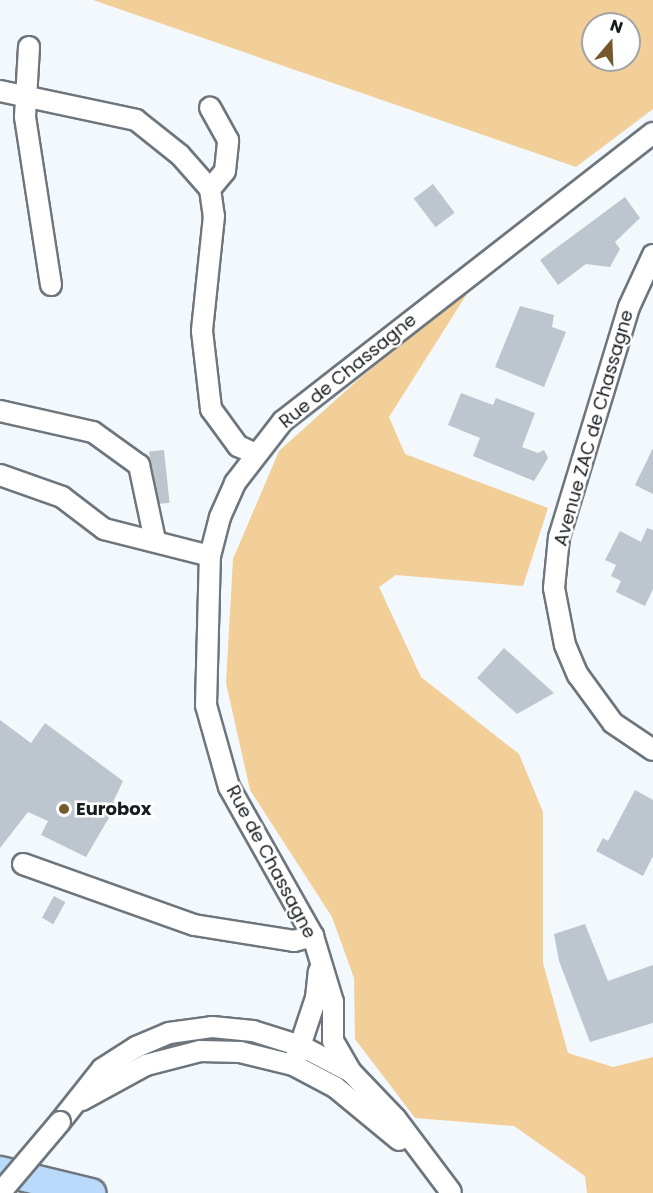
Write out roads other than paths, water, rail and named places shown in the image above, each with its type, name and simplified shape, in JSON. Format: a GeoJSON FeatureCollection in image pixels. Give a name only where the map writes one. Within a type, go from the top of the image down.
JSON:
{"type":"FeatureCollection","features":[{"type":"Feature","properties":{"kind":"highway"},"geometry":{"type":"LineString","coordinates":[[0,1164],[89,1193]]}},
{"type":"Feature","properties":{"kind":"highway"},"geometry":{"type":"LineString","coordinates":[[0,1171],[89,1193]]}},
{"type":"Feature","properties":{"kind":"street"},"geometry":{"type":"LineString","coordinates":[[29,47],[25,96],[51,285]]}},
{"type":"Feature","properties":{"kind":"street"},"geometry":{"type":"LineString","coordinates":[[0,91],[136,120],[180,155],[210,189],[214,216],[202,331],[211,409],[238,446],[256,454]]}},
{"type":"Feature","properties":{"kind":"street"},"geometry":{"type":"LineString","coordinates":[[210,108],[228,140],[225,171],[210,189]]}},
{"type":"Feature","properties":{"kind":"street","name":"Rue de Chassagne"},"geometry":{"type":"LineString","coordinates":[[333,1041],[333,1002],[319,968],[313,936],[229,788],[206,705],[210,556],[232,492],[256,454],[283,421],[333,378],[653,133]]}},
{"type":"Feature","properties":{"kind":"street","name":"Avenue ZAC de Chassagne"},"geometry":{"type":"LineString","coordinates":[[651,744],[613,723],[578,675],[565,645],[554,588],[559,537],[629,307],[653,255]]}},
{"type":"Feature","properties":{"kind":"street"},"geometry":{"type":"LineString","coordinates":[[0,411],[93,432],[139,465],[155,540]]}},
{"type":"Feature","properties":{"kind":"street"},"geometry":{"type":"LineString","coordinates":[[0,475],[62,497],[104,529],[155,540],[210,556]]}},
{"type":"Feature","properties":{"kind":"street"},"geometry":{"type":"LineString","coordinates":[[22,864],[194,925],[294,941],[313,936]]}},
{"type":"Feature","properties":{"kind":"street","name":"Rue de Chassagne"},"geometry":{"type":"LineString","coordinates":[[297,1056],[316,998],[319,968]]}},
{"type":"Feature","properties":{"kind":"street"},"geometry":{"type":"LineString","coordinates":[[0,1193],[102,1069],[169,1033],[212,1027],[253,1031],[297,1056],[390,1130],[452,1192]]}},
{"type":"Feature","properties":{"kind":"street"},"geometry":{"type":"LineString","coordinates":[[65,1115],[146,1065],[200,1051],[240,1052],[273,1047],[308,1061],[319,1056],[333,1041],[351,1072],[396,1119],[452,1192]]}},
{"type":"Feature","properties":{"kind":"street"},"geometry":{"type":"LineString","coordinates":[[319,1056],[351,1072]]}},
{"type":"Feature","properties":{"kind":"place","name":"Eurobox"},"geometry":{"type":"Point","coordinates":[64,809]}}]}
